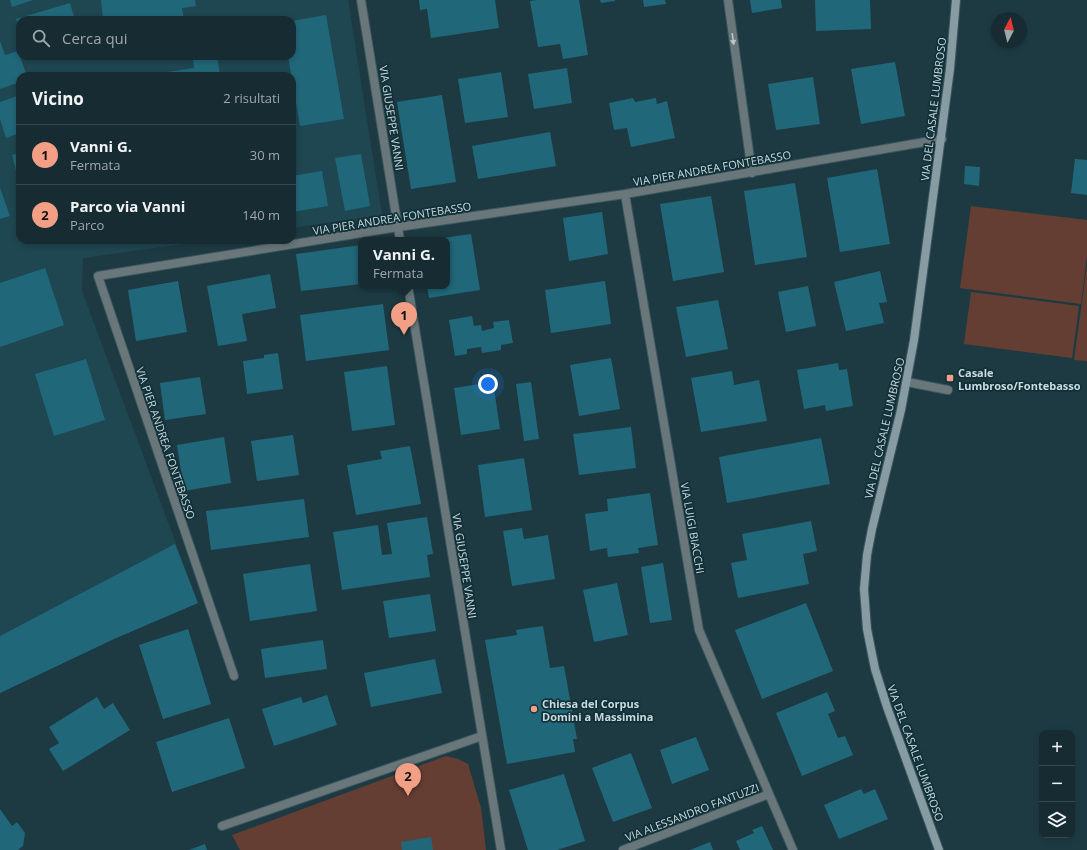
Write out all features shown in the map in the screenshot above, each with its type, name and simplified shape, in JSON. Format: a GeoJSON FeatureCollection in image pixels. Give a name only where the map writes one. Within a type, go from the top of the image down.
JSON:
{"type":"FeatureCollection","features":[{"type":"Feature","properties":{"kind":"street","name":"VIA GIUSEPPE VANNI"},"geometry":{"type":"LineString","coordinates":[[361,0],[400,237]]}},
{"type":"Feature","properties":{"kind":"street"},"geometry":{"type":"LineString","coordinates":[[728,0],[752,173]]}},
{"type":"Feature","properties":{"kind":"street","name":"VIA DEL CASALE LUMBROSO"},"geometry":{"type":"LineString","coordinates":[[939,850],[878,681],[871,652],[864,604],[865,571],[869,542],[907,382],[914,340],[942,139],[951,62],[956,0]]}},
{"type":"Feature","properties":{"kind":"street","name":"VIA PIER ANDREA FONTEBASSO"},"geometry":{"type":"LineString","coordinates":[[296,244],[398,227],[625,194],[942,139]]}},
{"type":"Feature","properties":{"kind":"street","name":"VIA LUIGI BIACCHI"},"geometry":{"type":"LineString","coordinates":[[625,194],[699,630],[793,850]]}},
{"type":"Feature","properties":{"kind":"street","name":"VIA PIER ANDREA FONTEBASSO"},"geometry":{"type":"LineString","coordinates":[[234,676],[98,276],[294,244]]}},
{"type":"Feature","properties":{"kind":"street","name":"VIA GIUSEPPE VANNI"},"geometry":{"type":"LineString","coordinates":[[408,289],[500,850]]}},
{"type":"Feature","properties":{"kind":"street"},"geometry":{"type":"LineString","coordinates":[[907,382],[948,390]]}},
{"type":"Feature","properties":{"kind":"street"},"geometry":{"type":"LineString","coordinates":[[222,826],[482,736]]}},
{"type":"Feature","properties":{"kind":"street","name":"VIA ALESSANDRO FANTUZZI"},"geometry":{"type":"LineString","coordinates":[[623,850],[769,794]]}},
{"type":"Feature","properties":{"kind":"shaded area"},"geometry":{"type":"Polygon","coordinates":[[[0,0],[348,0],[382,215],[296,227],[296,72],[16,72],[16,244],[183,244],[83,258],[82,291],[198,603],[114,639],[0,693],[0,0]]]}},
{"type":"Feature","properties":{"kind":"shaded area"},"geometry":{"type":"Polygon","coordinates":[[[971,206],[1087,220],[1087,256],[1081,304],[960,288],[971,206]]]}},
{"type":"Feature","properties":{"kind":"shaded area"},"geometry":{"type":"Polygon","coordinates":[[[1087,265],[1087,361],[1074,360],[1087,265]]]}},
{"type":"Feature","properties":{"kind":"shaded area"},"geometry":{"type":"Polygon","coordinates":[[[971,292],[1079,306],[1072,358],[964,344],[971,292]]]}},
{"type":"Feature","properties":{"kind":"shaded area"},"geometry":{"type":"Polygon","coordinates":[[[446,756],[458,759],[468,764],[481,808],[486,850],[240,850],[232,835],[446,756]]]}},
{"type":"Feature","properties":{"kind":"building"},"geometry":{"type":"Polygon","coordinates":[[[10,0],[33,0],[12,7],[10,0]]]}},
{"type":"Feature","properties":{"kind":"building"},"geometry":{"type":"Polygon","coordinates":[[[101,0],[195,0],[196,6],[182,8],[183,16],[103,16],[101,0]]]}},
{"type":"Feature","properties":{"kind":"building"},"geometry":{"type":"Polygon","coordinates":[[[419,0],[495,0],[499,28],[431,38],[427,9],[420,10],[419,0]]]}},
{"type":"Feature","properties":{"kind":"building"},"geometry":{"type":"Polygon","coordinates":[[[579,0],[588,55],[563,59],[560,44],[538,47],[530,1],[579,0]]]}},
{"type":"Feature","properties":{"kind":"building"},"geometry":{"type":"Polygon","coordinates":[[[600,0],[615,0],[615,1],[601,3],[600,0]]]}},
{"type":"Feature","properties":{"kind":"building"},"geometry":{"type":"Polygon","coordinates":[[[643,0],[665,0],[666,4],[644,7],[643,0]]]}},
{"type":"Feature","properties":{"kind":"building"},"geometry":{"type":"Polygon","coordinates":[[[750,0],[781,0],[782,8],[752,13],[750,0]]]}},
{"type":"Feature","properties":{"kind":"building"},"geometry":{"type":"Polygon","coordinates":[[[815,0],[870,0],[871,29],[816,31],[815,0]]]}},
{"type":"Feature","properties":{"kind":"building"},"geometry":{"type":"Polygon","coordinates":[[[70,3],[74,16],[26,16],[70,3]]]}},
{"type":"Feature","properties":{"kind":"building"},"geometry":{"type":"Polygon","coordinates":[[[326,15],[344,119],[300,126],[296,103],[296,72],[291,72],[289,60],[296,60],[296,20],[326,15]]]}},
{"type":"Feature","properties":{"kind":"building"},"geometry":{"type":"Polygon","coordinates":[[[0,41],[5,55],[16,52],[16,60],[21,60],[26,72],[16,72],[16,83],[0,89],[0,41]]]}},
{"type":"Feature","properties":{"kind":"building"},"geometry":{"type":"Polygon","coordinates":[[[193,60],[218,60],[219,72],[167,72],[194,68],[193,60]]]}},
{"type":"Feature","properties":{"kind":"building"},"geometry":{"type":"Polygon","coordinates":[[[895,62],[905,116],[861,124],[851,69],[895,62]]]}},
{"type":"Feature","properties":{"kind":"building"},"geometry":{"type":"Polygon","coordinates":[[[567,68],[572,103],[534,109],[528,74],[567,68]]]}},
{"type":"Feature","properties":{"kind":"building"},"geometry":{"type":"Polygon","coordinates":[[[501,72],[508,117],[465,123],[458,79],[501,72]]]}},
{"type":"Feature","properties":{"kind":"building"},"geometry":{"type":"Polygon","coordinates":[[[813,77],[820,124],[776,130],[768,84],[813,77]]]}},
{"type":"Feature","properties":{"kind":"building"},"geometry":{"type":"Polygon","coordinates":[[[442,95],[456,182],[411,189],[397,102],[442,95]]]}},
{"type":"Feature","properties":{"kind":"building"},"geometry":{"type":"Polygon","coordinates":[[[16,96],[16,134],[6,138],[0,119],[0,102],[16,96]]]}},
{"type":"Feature","properties":{"kind":"building"},"geometry":{"type":"Polygon","coordinates":[[[633,98],[635,102],[656,98],[657,104],[667,101],[675,138],[631,147],[627,128],[614,130],[609,103],[633,98]]]}},
{"type":"Feature","properties":{"kind":"building"},"geometry":{"type":"Polygon","coordinates":[[[550,132],[556,166],[478,179],[472,146],[550,132]]]}},
{"type":"Feature","properties":{"kind":"building"},"geometry":{"type":"Polygon","coordinates":[[[16,154],[16,171],[12,155],[16,154]]]}},
{"type":"Feature","properties":{"kind":"building"},"geometry":{"type":"Polygon","coordinates":[[[361,154],[370,206],[345,211],[335,158],[361,154]]]}},
{"type":"Feature","properties":{"kind":"building"},"geometry":{"type":"Polygon","coordinates":[[[1075,159],[1087,160],[1087,195],[1071,193],[1075,159]]]}},
{"type":"Feature","properties":{"kind":"building"},"geometry":{"type":"Polygon","coordinates":[[[965,166],[980,167],[979,186],[964,184],[965,166]]]}},
{"type":"Feature","properties":{"kind":"building"},"geometry":{"type":"Polygon","coordinates":[[[877,169],[890,244],[840,252],[827,178],[877,169]]]}},
{"type":"Feature","properties":{"kind":"building"},"geometry":{"type":"Polygon","coordinates":[[[322,171],[328,206],[296,211],[296,175],[322,171]]]}},
{"type":"Feature","properties":{"kind":"building"},"geometry":{"type":"Polygon","coordinates":[[[795,183],[807,257],[755,265],[744,191],[795,183]]]}},
{"type":"Feature","properties":{"kind":"building"},"geometry":{"type":"Polygon","coordinates":[[[0,188],[10,216],[0,219],[0,188]]]}},
{"type":"Feature","properties":{"kind":"building"},"geometry":{"type":"Polygon","coordinates":[[[711,196],[724,272],[673,281],[660,204],[711,196]]]}},
{"type":"Feature","properties":{"kind":"building"},"geometry":{"type":"Polygon","coordinates":[[[602,212],[608,254],[569,261],[563,218],[602,212]]]}},
{"type":"Feature","properties":{"kind":"building"},"geometry":{"type":"Polygon","coordinates":[[[471,234],[480,290],[429,298],[428,289],[450,289],[450,237],[471,234]]]}},
{"type":"Feature","properties":{"kind":"building"},"geometry":{"type":"Polygon","coordinates":[[[358,245],[358,284],[301,291],[296,254],[358,245]]]}},
{"type":"Feature","properties":{"kind":"building"},"geometry":{"type":"Polygon","coordinates":[[[45,268],[64,325],[0,347],[0,283],[45,268]]]}},
{"type":"Feature","properties":{"kind":"building"},"geometry":{"type":"Polygon","coordinates":[[[880,271],[887,302],[879,303],[884,323],[846,331],[834,282],[880,271]]]}},
{"type":"Feature","properties":{"kind":"building"},"geometry":{"type":"Polygon","coordinates":[[[270,274],[276,308],[242,314],[247,341],[218,346],[207,286],[270,274]]]}},
{"type":"Feature","properties":{"kind":"building"},"geometry":{"type":"Polygon","coordinates":[[[178,281],[187,332],[136,341],[128,290],[178,281]]]}},
{"type":"Feature","properties":{"kind":"building"},"geometry":{"type":"Polygon","coordinates":[[[605,281],[611,324],[551,333],[545,290],[605,281]]]}},
{"type":"Feature","properties":{"kind":"building"},"geometry":{"type":"Polygon","coordinates":[[[808,286],[816,326],[786,332],[778,292],[808,286]]]}},
{"type":"Feature","properties":{"kind":"building"},"geometry":{"type":"Polygon","coordinates":[[[718,300],[728,349],[686,357],[676,307],[718,300]]]}},
{"type":"Feature","properties":{"kind":"building"},"geometry":{"type":"Polygon","coordinates":[[[383,304],[389,350],[306,361],[300,315],[383,304]]]}},
{"type":"Feature","properties":{"kind":"building"},"geometry":{"type":"Polygon","coordinates":[[[472,316],[474,326],[481,325],[482,331],[494,328],[493,322],[509,320],[513,343],[501,345],[501,350],[482,353],[481,347],[467,349],[467,354],[455,356],[449,320],[472,316]]]}},
{"type":"Feature","properties":{"kind":"building"},"geometry":{"type":"Polygon","coordinates":[[[278,353],[283,389],[247,394],[243,361],[264,358],[264,355],[278,353]]]}},
{"type":"Feature","properties":{"kind":"building"},"geometry":{"type":"Polygon","coordinates":[[[611,358],[620,409],[579,416],[570,365],[611,358]]]}},
{"type":"Feature","properties":{"kind":"building"},"geometry":{"type":"Polygon","coordinates":[[[86,359],[105,420],[54,436],[35,374],[86,359]]]}},
{"type":"Feature","properties":{"kind":"building"},"geometry":{"type":"Polygon","coordinates":[[[838,363],[839,370],[847,369],[853,406],[826,411],[825,405],[804,409],[797,370],[838,363]]]}},
{"type":"Feature","properties":{"kind":"building"},"geometry":{"type":"Polygon","coordinates":[[[387,366],[395,425],[352,431],[344,372],[387,366]]]}},
{"type":"Feature","properties":{"kind":"building"},"geometry":{"type":"Polygon","coordinates":[[[732,371],[734,385],[759,380],[767,421],[701,432],[691,378],[732,371]]]}},
{"type":"Feature","properties":{"kind":"building"},"geometry":{"type":"Polygon","coordinates":[[[200,377],[206,414],[165,420],[160,383],[200,377]]]}},
{"type":"Feature","properties":{"kind":"building"},"geometry":{"type":"Polygon","coordinates":[[[493,382],[500,429],[461,435],[454,388],[493,382]]]}},
{"type":"Feature","properties":{"kind":"building"},"geometry":{"type":"Polygon","coordinates":[[[531,382],[539,439],[524,441],[516,384],[531,382]]]}},
{"type":"Feature","properties":{"kind":"building"},"geometry":{"type":"Polygon","coordinates":[[[631,427],[636,468],[579,475],[573,434],[631,427]]]}},
{"type":"Feature","properties":{"kind":"building"},"geometry":{"type":"Polygon","coordinates":[[[293,435],[299,475],[257,481],[251,441],[293,435]]]}},
{"type":"Feature","properties":{"kind":"building"},"geometry":{"type":"Polygon","coordinates":[[[224,437],[231,483],[184,491],[177,445],[224,437]]]}},
{"type":"Feature","properties":{"kind":"building"},"geometry":{"type":"Polygon","coordinates":[[[821,438],[830,484],[727,503],[719,457],[821,438]]]}},
{"type":"Feature","properties":{"kind":"building"},"geometry":{"type":"Polygon","coordinates":[[[410,446],[421,504],[356,515],[347,465],[382,459],[380,451],[410,446]]]}},
{"type":"Feature","properties":{"kind":"building"},"geometry":{"type":"Polygon","coordinates":[[[524,458],[532,510],[485,517],[478,465],[524,458]]]}},
{"type":"Feature","properties":{"kind":"building"},"geometry":{"type":"Polygon","coordinates":[[[650,493],[658,545],[638,548],[639,553],[608,557],[607,548],[590,551],[585,514],[608,511],[607,499],[650,493]]]}},
{"type":"Feature","properties":{"kind":"building"},"geometry":{"type":"Polygon","coordinates":[[[304,499],[309,537],[211,550],[206,511],[304,499]]]}},
{"type":"Feature","properties":{"kind":"building"},"geometry":{"type":"Polygon","coordinates":[[[427,517],[433,554],[427,555],[430,577],[342,590],[333,532],[378,525],[382,555],[392,554],[387,523],[427,517]]]}},
{"type":"Feature","properties":{"kind":"building"},"geometry":{"type":"Polygon","coordinates":[[[811,521],[817,551],[803,554],[809,584],[738,598],[731,563],[747,560],[742,534],[811,521]]]}},
{"type":"Feature","properties":{"kind":"building"},"geometry":{"type":"Polygon","coordinates":[[[522,528],[524,539],[548,535],[555,579],[512,586],[503,531],[522,528]]]}},
{"type":"Feature","properties":{"kind":"building"},"geometry":{"type":"Polygon","coordinates":[[[175,544],[198,603],[114,639],[0,693],[0,636],[175,544]]]}},
{"type":"Feature","properties":{"kind":"building"},"geometry":{"type":"Polygon","coordinates":[[[663,563],[672,620],[650,623],[641,567],[663,563]]]}},
{"type":"Feature","properties":{"kind":"building"},"geometry":{"type":"Polygon","coordinates":[[[310,564],[317,611],[250,621],[243,574],[310,564]]]}},
{"type":"Feature","properties":{"kind":"building"},"geometry":{"type":"Polygon","coordinates":[[[617,583],[628,635],[594,642],[583,590],[617,583]]]}},
{"type":"Feature","properties":{"kind":"building"},"geometry":{"type":"Polygon","coordinates":[[[430,594],[436,631],[389,638],[383,601],[430,594]]]}},
{"type":"Feature","properties":{"kind":"building"},"geometry":{"type":"Polygon","coordinates":[[[806,603],[833,671],[762,699],[735,630],[806,603]]]}},
{"type":"Feature","properties":{"kind":"building","name":"Chiesa del Corpus Domini a Massimina"},"geometry":{"type":"Polygon","coordinates":[[[543,626],[550,668],[564,666],[577,739],[573,739],[575,752],[507,764],[485,640],[517,635],[516,630],[543,626]]]}},
{"type":"Feature","properties":{"kind":"building"},"geometry":{"type":"Polygon","coordinates":[[[188,629],[211,704],[163,719],[139,645],[188,629]]]}},
{"type":"Feature","properties":{"kind":"building"},"geometry":{"type":"Polygon","coordinates":[[[323,640],[327,669],[265,678],[261,649],[323,640]]]}},
{"type":"Feature","properties":{"kind":"building"},"geometry":{"type":"Polygon","coordinates":[[[435,659],[442,693],[371,707],[364,673],[435,659]]]}},
{"type":"Feature","properties":{"kind":"building"},"geometry":{"type":"Polygon","coordinates":[[[827,692],[835,711],[828,714],[838,738],[845,736],[853,755],[802,776],[776,713],[827,692]]]}},
{"type":"Feature","properties":{"kind":"building"},"geometry":{"type":"Polygon","coordinates":[[[327,695],[337,725],[274,746],[262,709],[301,697],[303,703],[327,695]]]}},
{"type":"Feature","properties":{"kind":"building"},"geometry":{"type":"Polygon","coordinates":[[[97,697],[104,709],[113,703],[130,730],[63,771],[49,749],[59,743],[49,727],[97,697]]]}},
{"type":"Feature","properties":{"kind":"building"},"geometry":{"type":"Polygon","coordinates":[[[229,718],[245,768],[172,792],[156,742],[229,718]]]}},
{"type":"Feature","properties":{"kind":"building"},"geometry":{"type":"Polygon","coordinates":[[[696,737],[709,770],[672,784],[660,750],[696,737]]]}},
{"type":"Feature","properties":{"kind":"building"},"geometry":{"type":"Polygon","coordinates":[[[631,753],[652,808],[613,822],[592,768],[631,753]]]}},
{"type":"Feature","properties":{"kind":"building"},"geometry":{"type":"Polygon","coordinates":[[[564,774],[585,841],[557,850],[528,850],[509,790],[564,774]]]}},
{"type":"Feature","properties":{"kind":"building"},"geometry":{"type":"Polygon","coordinates":[[[861,789],[864,794],[875,789],[888,819],[839,839],[824,805],[861,789]]]}},
{"type":"Feature","properties":{"kind":"building"},"geometry":{"type":"Polygon","coordinates":[[[0,809],[12,826],[17,822],[25,833],[23,846],[18,850],[0,850],[0,809]]]}},
{"type":"Feature","properties":{"kind":"building"},"geometry":{"type":"Polygon","coordinates":[[[762,826],[773,850],[740,850],[736,841],[754,833],[752,830],[762,826]]]}},
{"type":"Feature","properties":{"kind":"building"},"geometry":{"type":"Polygon","coordinates":[[[431,837],[433,850],[402,850],[401,842],[431,837]]]}},
{"type":"Feature","properties":{"kind":"building"},"geometry":{"type":"Polygon","coordinates":[[[710,842],[713,850],[690,850],[710,842]]]}},
{"type":"Feature","properties":{"kind":"building"},"geometry":{"type":"Polygon","coordinates":[[[205,844],[207,850],[189,850],[205,844]]]}},
{"type":"Feature","properties":{"kind":"place","name":"Vanni G."},"geometry":{"type":"Point","coordinates":[404,335]}},
{"type":"Feature","properties":{"kind":"place","name":"Casale Lumbroso/Fontebasso"},"geometry":{"type":"Point","coordinates":[950,378]}},
{"type":"Feature","properties":{"kind":"place","name":"Chiesa del Corpus Domini a Massimina"},"geometry":{"type":"Point","coordinates":[534,709]}},
{"type":"Feature","properties":{"kind":"place","name":"Parco via Vanni"},"geometry":{"type":"Point","coordinates":[408,796]}}]}
